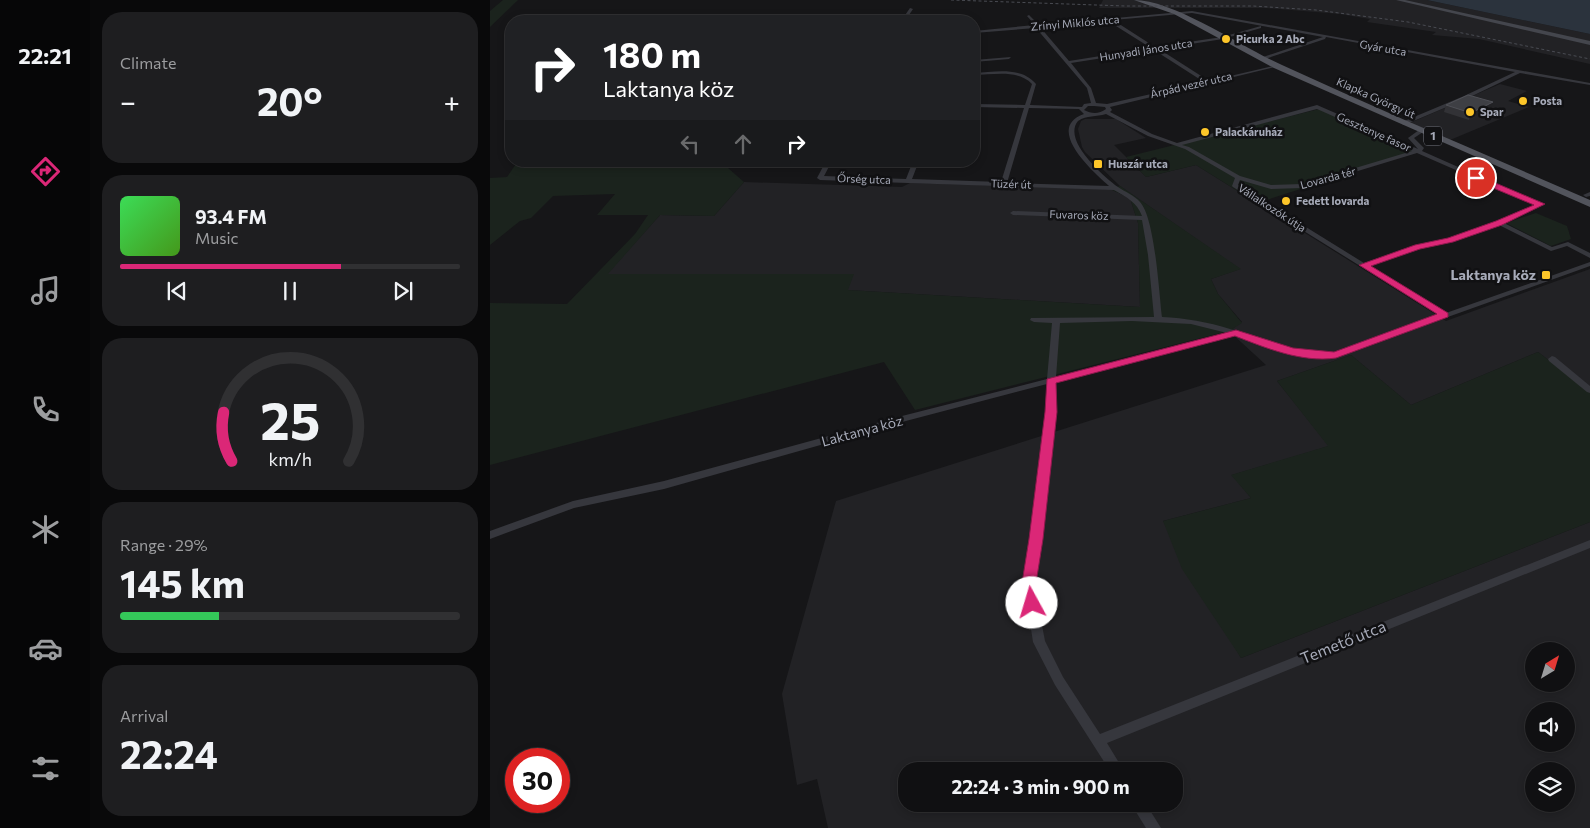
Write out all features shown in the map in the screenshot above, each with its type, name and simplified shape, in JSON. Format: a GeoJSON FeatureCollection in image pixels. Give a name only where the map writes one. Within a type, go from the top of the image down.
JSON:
{"type":"FeatureCollection","features":[{"type":"Feature","properties":{"kind":"main road","name":"Klapka György út"},"geometry":{"type":"LineString","coordinates":[[1137,0],[1176,13],[1262,59],[1421,131],[1589,198]]}},
{"type":"Feature","properties":{"kind":"street"},"geometry":{"type":"LineString","coordinates":[[1398,0],[1590,43]]}},
{"type":"Feature","properties":{"kind":"street"},"geometry":{"type":"LineString","coordinates":[[908,15],[911,9]]}},
{"type":"Feature","properties":{"kind":"street","name":"Gyár utca"},"geometry":{"type":"LineString","coordinates":[[1176,13],[1195,12],[1326,38],[1590,84]]}},
{"type":"Feature","properties":{"kind":"street","name":"Zrínyi Miklós utca"},"geometry":{"type":"LineString","coordinates":[[980,32],[1176,13]]}},
{"type":"Feature","properties":{"kind":"street"},"geometry":{"type":"LineString","coordinates":[[1028,16],[1040,27],[1089,88],[1094,104]]}},
{"type":"Feature","properties":{"kind":"street"},"geometry":{"type":"LineString","coordinates":[[1109,20],[1208,82]]}},
{"type":"Feature","properties":{"kind":"street","name":"Hunyadi János utca"},"geometry":{"type":"LineString","coordinates":[[1068,62],[1224,38],[1262,26]]}},
{"type":"Feature","properties":{"kind":"street"},"geometry":{"type":"LineString","coordinates":[[1262,59],[1326,38]]}},
{"type":"Feature","properties":{"kind":"street"},"geometry":{"type":"LineString","coordinates":[[980,61],[1009,58]]}},
{"type":"Feature","properties":{"kind":"street","name":"Árpád vezér utca"},"geometry":{"type":"LineString","coordinates":[[1089,114],[1208,82],[1277,66]]}},
{"type":"Feature","properties":{"kind":"street"},"geometry":{"type":"LineString","coordinates":[[1404,123],[1519,72]]}},
{"type":"Feature","properties":{"kind":"street"},"geometry":{"type":"LineString","coordinates":[[980,74],[1017,74],[1031,79],[1034,84],[1004,183]]}},
{"type":"Feature","properties":{"kind":"street"},"geometry":{"type":"LineString","coordinates":[[980,105],[1081,108],[1094,104],[1107,109]]}},
{"type":"Feature","properties":{"kind":"street","name":"Gesztenye fasor"},"geometry":{"type":"LineString","coordinates":[[1178,144],[1317,107],[1541,204],[1499,223]]}},
{"type":"Feature","properties":{"kind":"street"},"geometry":{"type":"LineString","coordinates":[[1081,108],[1082,111],[1089,114]]}},
{"type":"Feature","properties":{"kind":"street","name":"Vállalkozók útja"},"geometry":{"type":"LineString","coordinates":[[1107,109],[1156,137],[1178,144],[1238,178],[1235,186],[1444,315]]}},
{"type":"Feature","properties":{"kind":"street"},"geometry":{"type":"LineString","coordinates":[[1089,114],[1077,118],[1073,123],[1071,132],[1073,142],[1080,154],[1115,188],[1135,200],[1141,206],[1145,218],[1152,261],[1158,320]]}},
{"type":"Feature","properties":{"kind":"street"},"geometry":{"type":"LineString","coordinates":[[1418,151],[1420,148],[1411,138],[1421,131]]}},
{"type":"Feature","properties":{"kind":"street","name":"Lovarda tér"},"geometry":{"type":"LineString","coordinates":[[1238,178],[1270,187],[1302,186],[1418,151]]}},
{"type":"Feature","properties":{"kind":"street","name":"Őrség utca"},"geometry":{"type":"LineString","coordinates":[[825,167],[820,178],[908,181]]}},
{"type":"Feature","properties":{"kind":"street"},"geometry":{"type":"LineString","coordinates":[[908,181],[914,167]]}},
{"type":"Feature","properties":{"kind":"street","name":"Tüzér út"},"geometry":{"type":"LineString","coordinates":[[908,181],[1115,188]]}},
{"type":"Feature","properties":{"kind":"street","name":"Fuvaros köz"},"geometry":{"type":"LineString","coordinates":[[1013,213],[1145,218]]}},
{"type":"Feature","properties":{"kind":"street"},"geometry":{"type":"LineString","coordinates":[[1364,265],[1418,246],[1450,240],[1499,223],[1551,249],[1568,244],[1590,256]]}},
{"type":"Feature","properties":{"kind":"street"},"geometry":{"type":"LineString","coordinates":[[1034,320],[1158,320],[1210,324],[1292,351],[1327,356],[1336,355],[1590,264]]}},
{"type":"Feature","properties":{"kind":"street"},"geometry":{"type":"LineString","coordinates":[[1056,321],[1051,381],[1051,412],[1029,583],[1039,642],[1059,681],[1111,762]]}},
{"type":"Feature","properties":{"kind":"street","name":"Laktanya köz"},"geometry":{"type":"LineString","coordinates":[[490,535],[573,505],[664,485],[902,420],[1236,333]]}},
{"type":"Feature","properties":{"kind":"street"},"geometry":{"type":"LineString","coordinates":[[1552,360],[1590,390]]}},
{"type":"Feature","properties":{"kind":"street","name":"Temető utca"},"geometry":{"type":"LineString","coordinates":[[1097,741],[1590,544]]}},
{"type":"Feature","properties":{"kind":"street"},"geometry":{"type":"LineString","coordinates":[[1143,812],[1154,828]]}},
{"type":"Feature","properties":{"kind":"shaded area"},"geometry":{"type":"Polygon","coordinates":[[[503,0],[518,0],[490,27],[490,11],[503,0]]]}},
{"type":"Feature","properties":{"kind":"shaded area"},"geometry":{"type":"Polygon","coordinates":[[[1103,0],[1427,0],[1590,34],[1590,64],[1479,39],[1432,35],[1436,32],[1367,22],[1370,19],[1340,14],[1266,8],[1099,8],[1103,0]]]}},
{"type":"Feature","properties":{"kind":"shaded area"},"geometry":{"type":"Polygon","coordinates":[[[1427,0],[1590,0],[1590,34],[1427,0]]]}},
{"type":"Feature","properties":{"kind":"shaded area"},"geometry":{"type":"Polygon","coordinates":[[[1500,84],[1527,91],[1508,101],[1529,107],[1450,140],[1410,123],[1500,84]]]}},
{"type":"Feature","properties":{"kind":"shaded area"},"geometry":{"type":"Polygon","coordinates":[[[1319,109],[1416,152],[1257,203],[1196,165],[1146,177],[1126,157],[1319,109]]]}},
{"type":"Feature","properties":{"kind":"shaded area"},"geometry":{"type":"Polygon","coordinates":[[[1085,119],[1116,119],[1146,138],[1114,145],[1146,177],[1196,165],[1446,321],[1590,269],[1590,392],[1538,352],[1411,405],[1351,355],[1277,381],[1329,446],[1232,475],[1251,498],[1163,521],[1241,658],[1590,522],[1590,828],[828,828],[817,779],[797,785],[782,694],[836,501],[1266,365],[1229,331],[1242,322],[1218,294],[1211,279],[1240,269],[1120,186],[1085,152],[1078,129],[1081,121],[1085,119]]]}},
{"type":"Feature","properties":{"kind":"shaded area"},"geometry":{"type":"Polygon","coordinates":[[[514,167],[727,167],[744,182],[714,216],[660,215],[608,274],[854,274],[848,290],[1140,307],[1138,223],[1130,198],[1110,189],[1120,186],[1241,269],[1211,279],[1218,294],[1242,323],[1229,331],[915,410],[884,362],[490,465],[490,303],[567,304],[635,234],[648,215],[597,215],[615,194],[553,196],[531,218],[520,221],[490,245],[490,178],[507,177],[514,167]]]}},
{"type":"Feature","properties":{"kind":"shaded area"},"geometry":{"type":"Polygon","coordinates":[[[744,182],[902,187],[910,183],[1110,189],[1130,198],[1138,223],[1140,307],[847,290],[853,275],[607,274],[660,215],[714,216],[744,182]]]}},
{"type":"Feature","properties":{"kind":"shaded area"},"geometry":{"type":"Polygon","coordinates":[[[1536,213],[1567,226],[1571,239],[1551,246],[1506,223],[1536,213]]]}},
{"type":"Feature","properties":{"kind":"shaded area"},"geometry":{"type":"Polygon","coordinates":[[[1538,352],[1590,392],[1590,522],[1241,658],[1182,569],[1163,521],[1251,498],[1231,475],[1328,446],[1277,381],[1351,355],[1411,405],[1538,352]]]}},
{"type":"Feature","properties":{"kind":"building"},"geometry":{"type":"Polygon","coordinates":[[[1468,95],[1493,102],[1471,113],[1446,105],[1468,95]]]}},
{"type":"Feature","properties":{"kind":"railway"},"geometry":{"type":"LineString","coordinates":[[951,0],[1125,6],[1253,6],[1316,10],[1408,22],[1590,59]]}},
{"type":"Feature","properties":{"kind":"place","name":"Picurka 2 Abc"},"geometry":{"type":"Point","coordinates":[1226,39]}},
{"type":"Feature","properties":{"kind":"place","name":"Posta"},"geometry":{"type":"Point","coordinates":[1523,101]}},
{"type":"Feature","properties":{"kind":"place","name":"Spar"},"geometry":{"type":"Point","coordinates":[1470,112]}},
{"type":"Feature","properties":{"kind":"place","name":"Palackáruház"},"geometry":{"type":"Point","coordinates":[1205,132]}},
{"type":"Feature","properties":{"kind":"place","name":"Huszár utca"},"geometry":{"type":"Point","coordinates":[1098,164]}},
{"type":"Feature","properties":{"kind":"place","name":"Fedett lovarda"},"geometry":{"type":"Point","coordinates":[1286,201]}},
{"type":"Feature","properties":{"kind":"place","name":"Laktanya köz"},"geometry":{"type":"Point","coordinates":[1546,275]}},
{"type":"Feature","properties":{"kind":"route"},"geometry":{"type":"LineString","coordinates":[[1032,603],[1029,583],[1051,412],[1051,381],[1236,333],[1292,351],[1327,356],[1336,355],[1444,315],[1364,265],[1418,246],[1450,240],[1499,223],[1541,204],[1476,178]]}}]}
